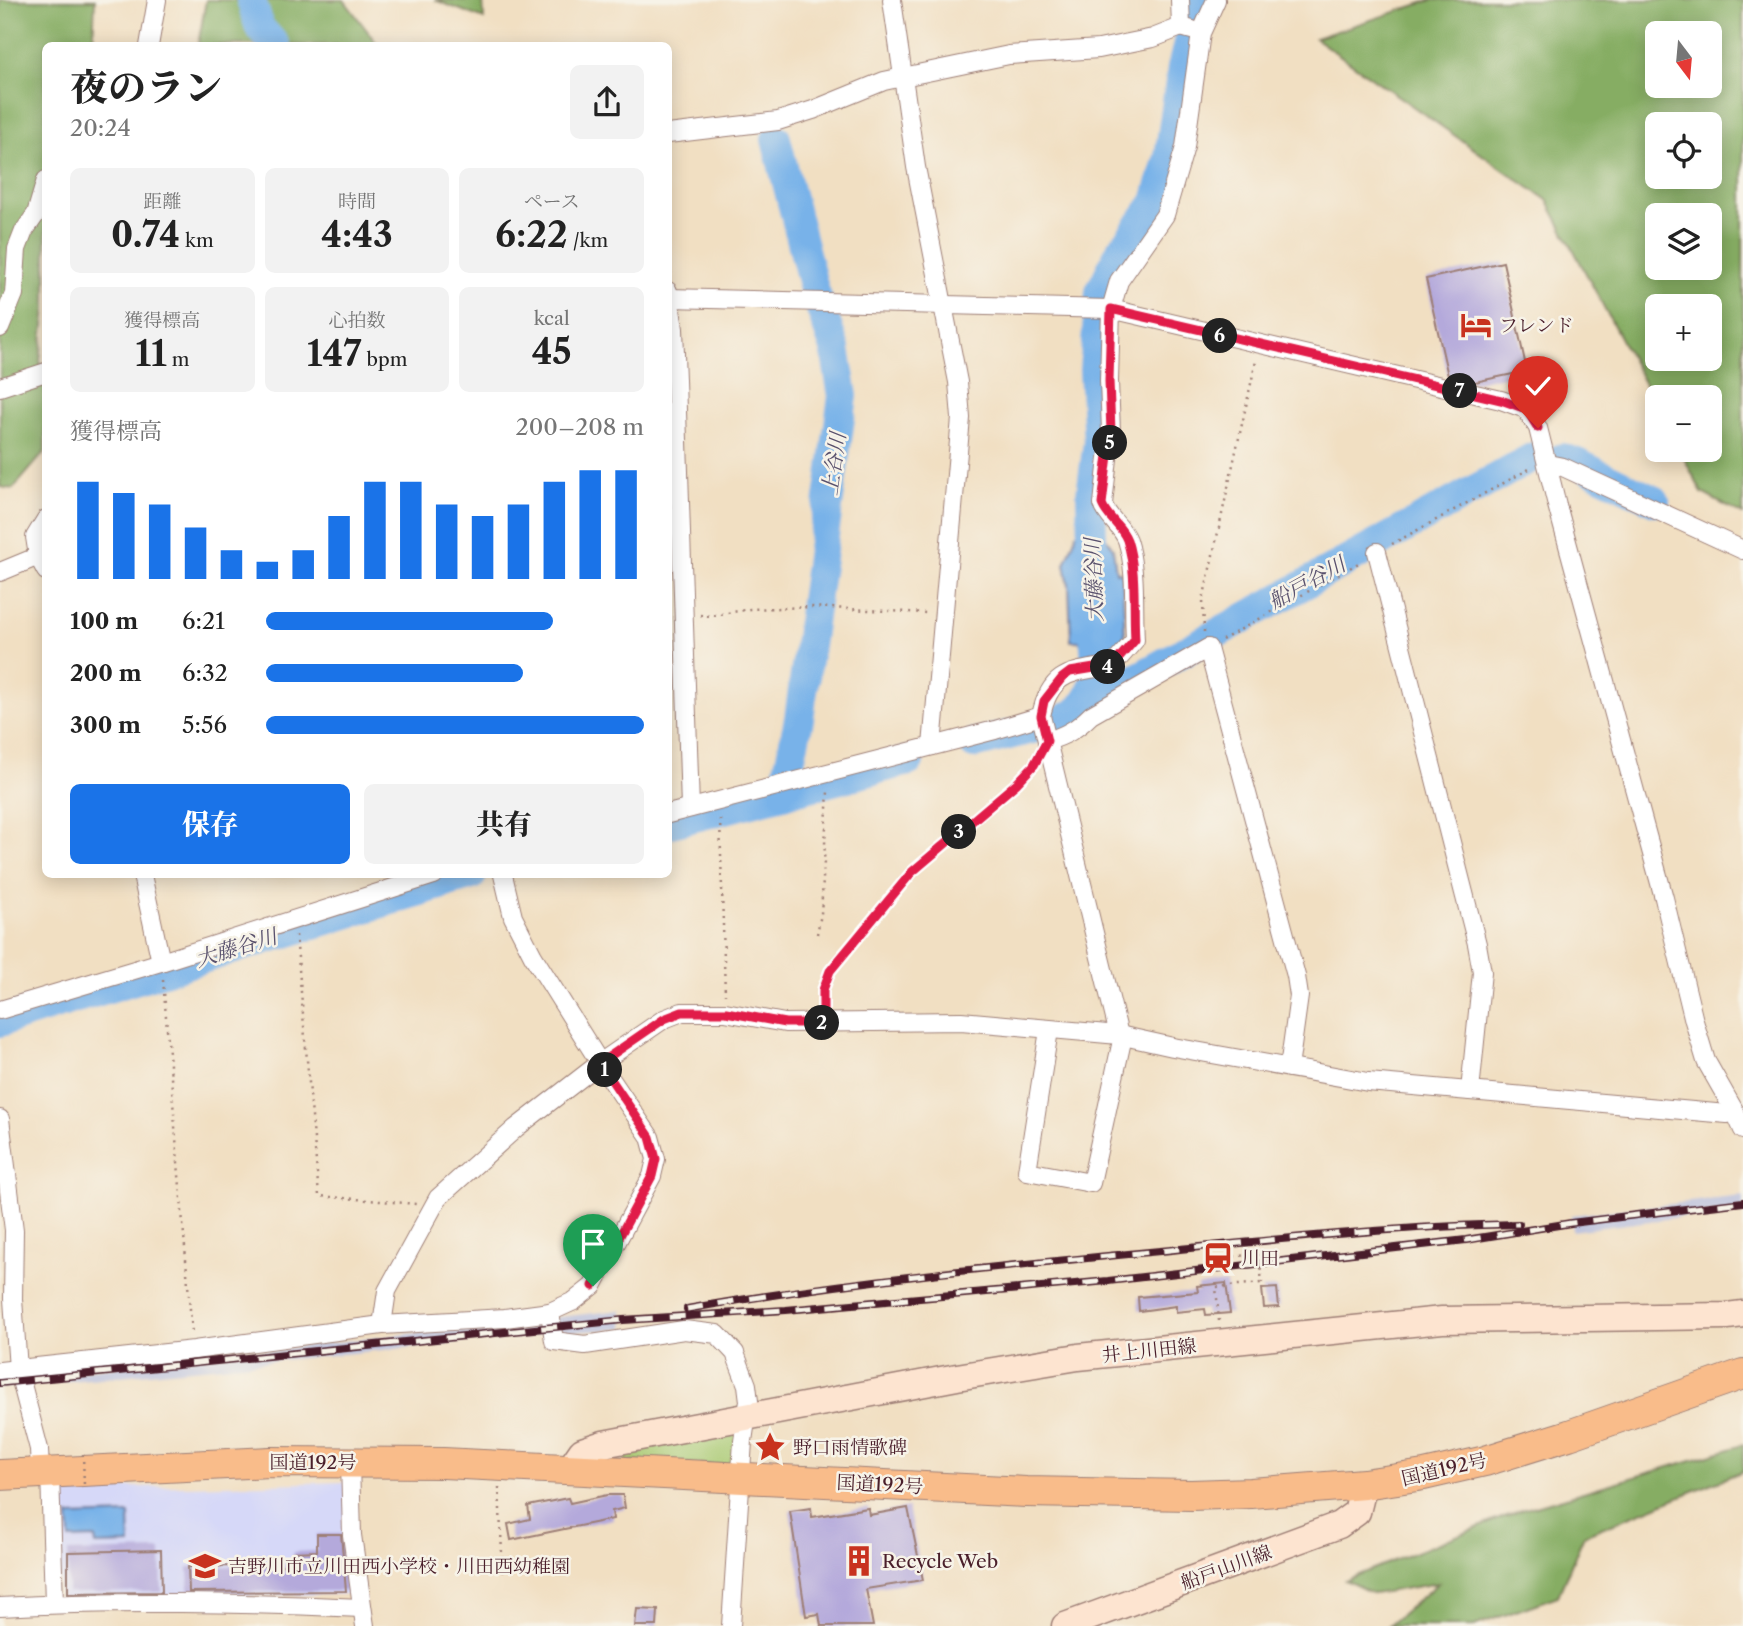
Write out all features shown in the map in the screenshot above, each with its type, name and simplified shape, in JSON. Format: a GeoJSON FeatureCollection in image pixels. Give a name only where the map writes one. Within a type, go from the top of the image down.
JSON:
{"type":"FeatureCollection","features":[{"type":"Feature","properties":{"kind":"highway","name":"国道192号"},"geometry":{"type":"LineString","coordinates":[[0,1475],[270,1462],[443,1462],[1026,1492],[1191,1495],[1263,1493],[1364,1484],[1424,1475],[1485,1461],[1743,1374]]}},
{"type":"Feature","properties":{"kind":"main road","name":"井上川田線"},"geometry":{"type":"LineString","coordinates":[[570,1467],[582,1451],[603,1444],[1078,1357],[1443,1320],[1743,1314]]}},
{"type":"Feature","properties":{"kind":"main road","name":"船戸山川線"},"geometry":{"type":"LineString","coordinates":[[1065,1626],[1339,1525],[1357,1512],[1364,1484]]}},
{"type":"Feature","properties":{"kind":"street"},"geometry":{"type":"LineString","coordinates":[[150,42],[157,0]]}},
{"type":"Feature","properties":{"kind":"street"},"geometry":{"type":"LineString","coordinates":[[892,0],[942,304],[958,382],[961,418],[932,746]]}},
{"type":"Feature","properties":{"kind":"street"},"geometry":{"type":"LineString","coordinates":[[672,134],[778,121],[884,81],[1009,55],[1099,49],[1153,38],[1216,0]]}},
{"type":"Feature","properties":{"kind":"street"},"geometry":{"type":"LineString","coordinates":[[1049,1030],[1027,1171],[1091,1183],[1121,1036],[1044,728],[1044,701],[1070,672],[1113,665],[1135,640],[1130,556],[1126,537],[1105,512],[1102,504],[1111,431],[1101,308],[1165,215],[1169,202],[1185,147],[1188,19]]}},
{"type":"Feature","properties":{"kind":"street"},"geometry":{"type":"LineString","coordinates":[[0,328],[14,294],[18,249],[24,231],[36,214],[42,194]]}},
{"type":"Feature","properties":{"kind":"street"},"geometry":{"type":"LineString","coordinates":[[672,296],[1101,308],[1501,400],[1526,409],[1538,428],[1548,464],[1706,1061],[1741,1123]]}},
{"type":"Feature","properties":{"kind":"street"},"geometry":{"type":"LineString","coordinates":[[672,332],[676,380],[690,808]]}},
{"type":"Feature","properties":{"kind":"street"},"geometry":{"type":"LineString","coordinates":[[0,387],[42,373]]}},
{"type":"Feature","properties":{"kind":"street"},"geometry":{"type":"LineString","coordinates":[[1548,464],[1563,467],[1743,550]]}},
{"type":"Feature","properties":{"kind":"street"},"geometry":{"type":"LineString","coordinates":[[42,526],[35,537],[42,557]]}},
{"type":"Feature","properties":{"kind":"street"},"geometry":{"type":"LineString","coordinates":[[1377,552],[1445,813],[1482,972],[1469,1091]]}},
{"type":"Feature","properties":{"kind":"street"},"geometry":{"type":"LineString","coordinates":[[0,572],[42,560]]}},
{"type":"Feature","properties":{"kind":"street"},"geometry":{"type":"LineString","coordinates":[[672,813],[932,746],[1044,728],[1071,732],[1091,715],[1208,648],[1300,996],[1289,1068]]}},
{"type":"Feature","properties":{"kind":"street"},"geometry":{"type":"LineString","coordinates":[[143,878],[162,968]]}},
{"type":"Feature","properties":{"kind":"street"},"geometry":{"type":"LineString","coordinates":[[0,1010],[162,968],[425,878]]}},
{"type":"Feature","properties":{"kind":"street"},"geometry":{"type":"LineString","coordinates":[[9,1370],[194,1350],[382,1325],[505,1318],[550,1312],[574,1301],[593,1286],[652,1176],[656,1159],[650,1137],[600,1063],[534,956],[513,917],[504,878]]}},
{"type":"Feature","properties":{"kind":"street"},"geometry":{"type":"LineString","coordinates":[[382,1325],[387,1291],[438,1198],[516,1128],[600,1063],[664,1019],[682,1012],[726,1012],[785,1023],[961,1021],[1121,1036],[1368,1083],[1727,1114],[1741,1123]]}},
{"type":"Feature","properties":{"kind":"street"},"geometry":{"type":"LineString","coordinates":[[0,1119],[14,1230],[9,1370],[45,1472],[54,1604]]}},
{"type":"Feature","properties":{"kind":"street"},"geometry":{"type":"LineString","coordinates":[[550,1312],[554,1341],[585,1345],[684,1330],[717,1334],[735,1353],[747,1385],[749,1416],[743,1441],[731,1626]]}},
{"type":"Feature","properties":{"kind":"street"},"geometry":{"type":"LineString","coordinates":[[0,1608],[54,1604],[248,1603],[363,1617],[352,1535],[350,1462]]}},
{"type":"Feature","properties":{"kind":"path"},"geometry":{"type":"LineString","coordinates":[[1205,635],[1203,600],[1259,345]]}},
{"type":"Feature","properties":{"kind":"path"},"geometry":{"type":"LineString","coordinates":[[684,614],[710,616],[750,609],[820,607],[944,614]]}},
{"type":"Feature","properties":{"kind":"path"},"geometry":{"type":"LineString","coordinates":[[823,1023],[823,990],[830,971],[912,872],[1017,783],[1034,765],[1044,728]]}},
{"type":"Feature","properties":{"kind":"path"},"geometry":{"type":"LineString","coordinates":[[817,934],[821,914],[828,789]]}},
{"type":"Feature","properties":{"kind":"path"},"geometry":{"type":"LineString","coordinates":[[719,815],[726,1012]]}},
{"type":"Feature","properties":{"kind":"path"},"geometry":{"type":"LineString","coordinates":[[296,936],[318,1196],[434,1206]]}},
{"type":"Feature","properties":{"kind":"path"},"geometry":{"type":"LineString","coordinates":[[162,968],[194,1350]]}},
{"type":"Feature","properties":{"kind":"path"},"geometry":{"type":"LineString","coordinates":[[1222,1342],[1216,1287],[1262,1283],[1259,1254],[1227,1257]]}},
{"type":"Feature","properties":{"kind":"path"},"geometry":{"type":"LineString","coordinates":[[83,1454],[84,1486]]}},
{"type":"Feature","properties":{"kind":"path"},"geometry":{"type":"LineString","coordinates":[[499,1477],[503,1576]]}},
{"type":"Feature","properties":{"kind":"shaded area"},"geometry":{"type":"Polygon","coordinates":[[[1743,1196],[1743,1209],[1572,1231],[1571,1215],[1743,1196]]]}},
{"type":"Feature","properties":{"kind":"shaded area"},"geometry":{"type":"Polygon","coordinates":[[[621,1310],[624,1329],[553,1333],[0,1388],[0,1380],[621,1310]]]}},
{"type":"Feature","properties":{"kind":"shaded area","name":"吉野川市立川田西小学校・川田西幼稚園"},"geometry":{"type":"Polygon","coordinates":[[[346,1482],[353,1594],[60,1599],[56,1489],[346,1482]]]}},
{"type":"Feature","properties":{"kind":"green space"},"geometry":{"type":"Polygon","coordinates":[[[0,0],[95,0],[93,42],[42,42],[42,455],[13,489],[0,487],[0,0]]]}},
{"type":"Feature","properties":{"kind":"green space"},"geometry":{"type":"Polygon","coordinates":[[[206,0],[344,0],[376,42],[199,42],[206,0]]]}},
{"type":"Feature","properties":{"kind":"green space"},"geometry":{"type":"Polygon","coordinates":[[[435,0],[483,0],[484,19],[435,0]]]}},
{"type":"Feature","properties":{"kind":"green space"},"geometry":{"type":"Polygon","coordinates":[[[1432,0],[1743,0],[1743,515],[1702,493],[1686,462],[1722,462],[1722,385],[1645,385],[1547,200],[1315,38],[1432,0]]]}},
{"type":"Feature","properties":{"kind":"green space"},"geometry":{"type":"Polygon","coordinates":[[[742,1427],[738,1466],[625,1462],[627,1450],[742,1427]]]}},
{"type":"Feature","properties":{"kind":"green space"},"geometry":{"type":"Polygon","coordinates":[[[1743,1445],[1743,1471],[1584,1535],[1558,1596],[1474,1626],[1388,1626],[1438,1583],[1374,1594],[1345,1580],[1522,1510],[1743,1445]]]}},
{"type":"Feature","properties":{"kind":"water"},"geometry":{"type":"Polygon","coordinates":[[[1105,530],[1106,538],[1113,548],[1116,572],[1122,572],[1125,636],[1113,650],[1086,652],[1079,641],[1071,641],[1069,585],[1065,564],[1077,533],[1105,530]]]}},
{"type":"Feature","properties":{"kind":"water"},"geometry":{"type":"Polygon","coordinates":[[[129,1514],[130,1544],[96,1545],[95,1538],[70,1539],[69,1516],[129,1514]]]}},
{"type":"Feature","properties":{"kind":"building","name":"フレンド"},"geometry":{"type":"Polygon","coordinates":[[[1503,262],[1527,371],[1475,382],[1448,376],[1426,279],[1503,262]]]}},
{"type":"Feature","properties":{"kind":"building"},"geometry":{"type":"Polygon","coordinates":[[[1226,1283],[1230,1313],[1206,1315],[1205,1309],[1176,1312],[1176,1306],[1139,1311],[1138,1297],[1198,1292],[1197,1286],[1226,1283]]]}},
{"type":"Feature","properties":{"kind":"building"},"geometry":{"type":"Polygon","coordinates":[[[1277,1288],[1279,1307],[1264,1308],[1262,1289],[1277,1288]]]}},
{"type":"Feature","properties":{"kind":"building"},"geometry":{"type":"Polygon","coordinates":[[[607,1495],[623,1495],[625,1508],[612,1511],[613,1519],[511,1540],[508,1524],[530,1519],[528,1506],[568,1498],[570,1503],[607,1495]]]}},
{"type":"Feature","properties":{"kind":"building","name":"Recycle Web"},"geometry":{"type":"Polygon","coordinates":[[[811,1508],[812,1517],[868,1508],[869,1515],[908,1508],[923,1580],[866,1589],[873,1626],[821,1626],[819,1614],[806,1616],[790,1511],[811,1508]]]}},
{"type":"Feature","properties":{"kind":"building"},"geometry":{"type":"Polygon","coordinates":[[[317,1534],[341,1534],[346,1591],[189,1592],[188,1567],[293,1565],[293,1552],[317,1551],[317,1534]]]}},
{"type":"Feature","properties":{"kind":"building"},"geometry":{"type":"Polygon","coordinates":[[[161,1550],[162,1592],[68,1593],[68,1552],[161,1550]]]}},
{"type":"Feature","properties":{"kind":"building"},"geometry":{"type":"Polygon","coordinates":[[[637,1609],[658,1610],[657,1626],[635,1626],[637,1609]]]}},
{"type":"Feature","properties":{"kind":"waterway","name":"上谷川"},"geometry":{"type":"LineString","coordinates":[[251,0],[260,28],[272,42]]}},
{"type":"Feature","properties":{"kind":"waterway","name":"大藤谷川"},"geometry":{"type":"LineString","coordinates":[[974,744],[1060,722],[1081,709],[1097,676],[1091,494],[1098,442],[1094,370],[1100,292],[1119,253],[1156,202],[1169,157],[1182,68],[1196,12],[1204,0]]}},
{"type":"Feature","properties":{"kind":"waterway","name":"上谷川"},"geometry":{"type":"LineString","coordinates":[[776,139],[814,289],[835,349],[843,396],[799,719],[783,794]]}},
{"type":"Feature","properties":{"kind":"waterway","name":"船戸谷川"},"geometry":{"type":"LineString","coordinates":[[1081,709],[1533,457]]}},
{"type":"Feature","properties":{"kind":"waterway","name":"船戸谷川"},"geometry":{"type":"LineString","coordinates":[[1562,458],[1655,501]]}},
{"type":"Feature","properties":{"kind":"waterway","name":"大藤谷川"},"geometry":{"type":"LineString","coordinates":[[672,823],[909,761]]}},
{"type":"Feature","properties":{"kind":"waterway","name":"大藤谷川"},"geometry":{"type":"LineString","coordinates":[[0,1022],[462,878]]}},
{"type":"Feature","properties":{"kind":"railway"},"geometry":{"type":"LineString","coordinates":[[0,1383],[623,1320],[786,1310],[1108,1281],[1466,1240],[1571,1223],[1743,1202]]}},
{"type":"Feature","properties":{"kind":"railway"},"geometry":{"type":"LineString","coordinates":[[687,1309],[864,1282],[1042,1262],[1339,1234],[1519,1224]]}},
{"type":"Feature","properties":{"kind":"place","name":"フレンド"},"geometry":{"type":"Point","coordinates":[1476,325]}},
{"type":"Feature","properties":{"kind":"place","name":"川田"},"geometry":{"type":"Point","coordinates":[1218,1258]}},
{"type":"Feature","properties":{"kind":"place","name":"野口雨情歌碑"},"geometry":{"type":"Point","coordinates":[770,1447]}},
{"type":"Feature","properties":{"kind":"place","name":"Recycle Web"},"geometry":{"type":"Point","coordinates":[859,1561]}},
{"type":"Feature","properties":{"kind":"place","name":"吉野川市立川田西小学校・川田西幼稚園"},"geometry":{"type":"Point","coordinates":[205,1566]}},
{"type":"Feature","properties":{"kind":"route"},"geometry":{"type":"LineString","coordinates":[[593,1286],[652,1176],[656,1159],[650,1137],[600,1063],[664,1019],[682,1012],[726,1012],[785,1023],[823,1023],[823,990],[830,971],[912,872],[1017,783],[1034,765],[1047,741],[1041,716],[1044,701],[1062,678],[1070,672],[1113,665],[1135,640],[1130,556],[1126,537],[1105,512],[1102,504],[1111,431],[1111,309],[1501,400],[1526,409],[1538,428]]}}]}
